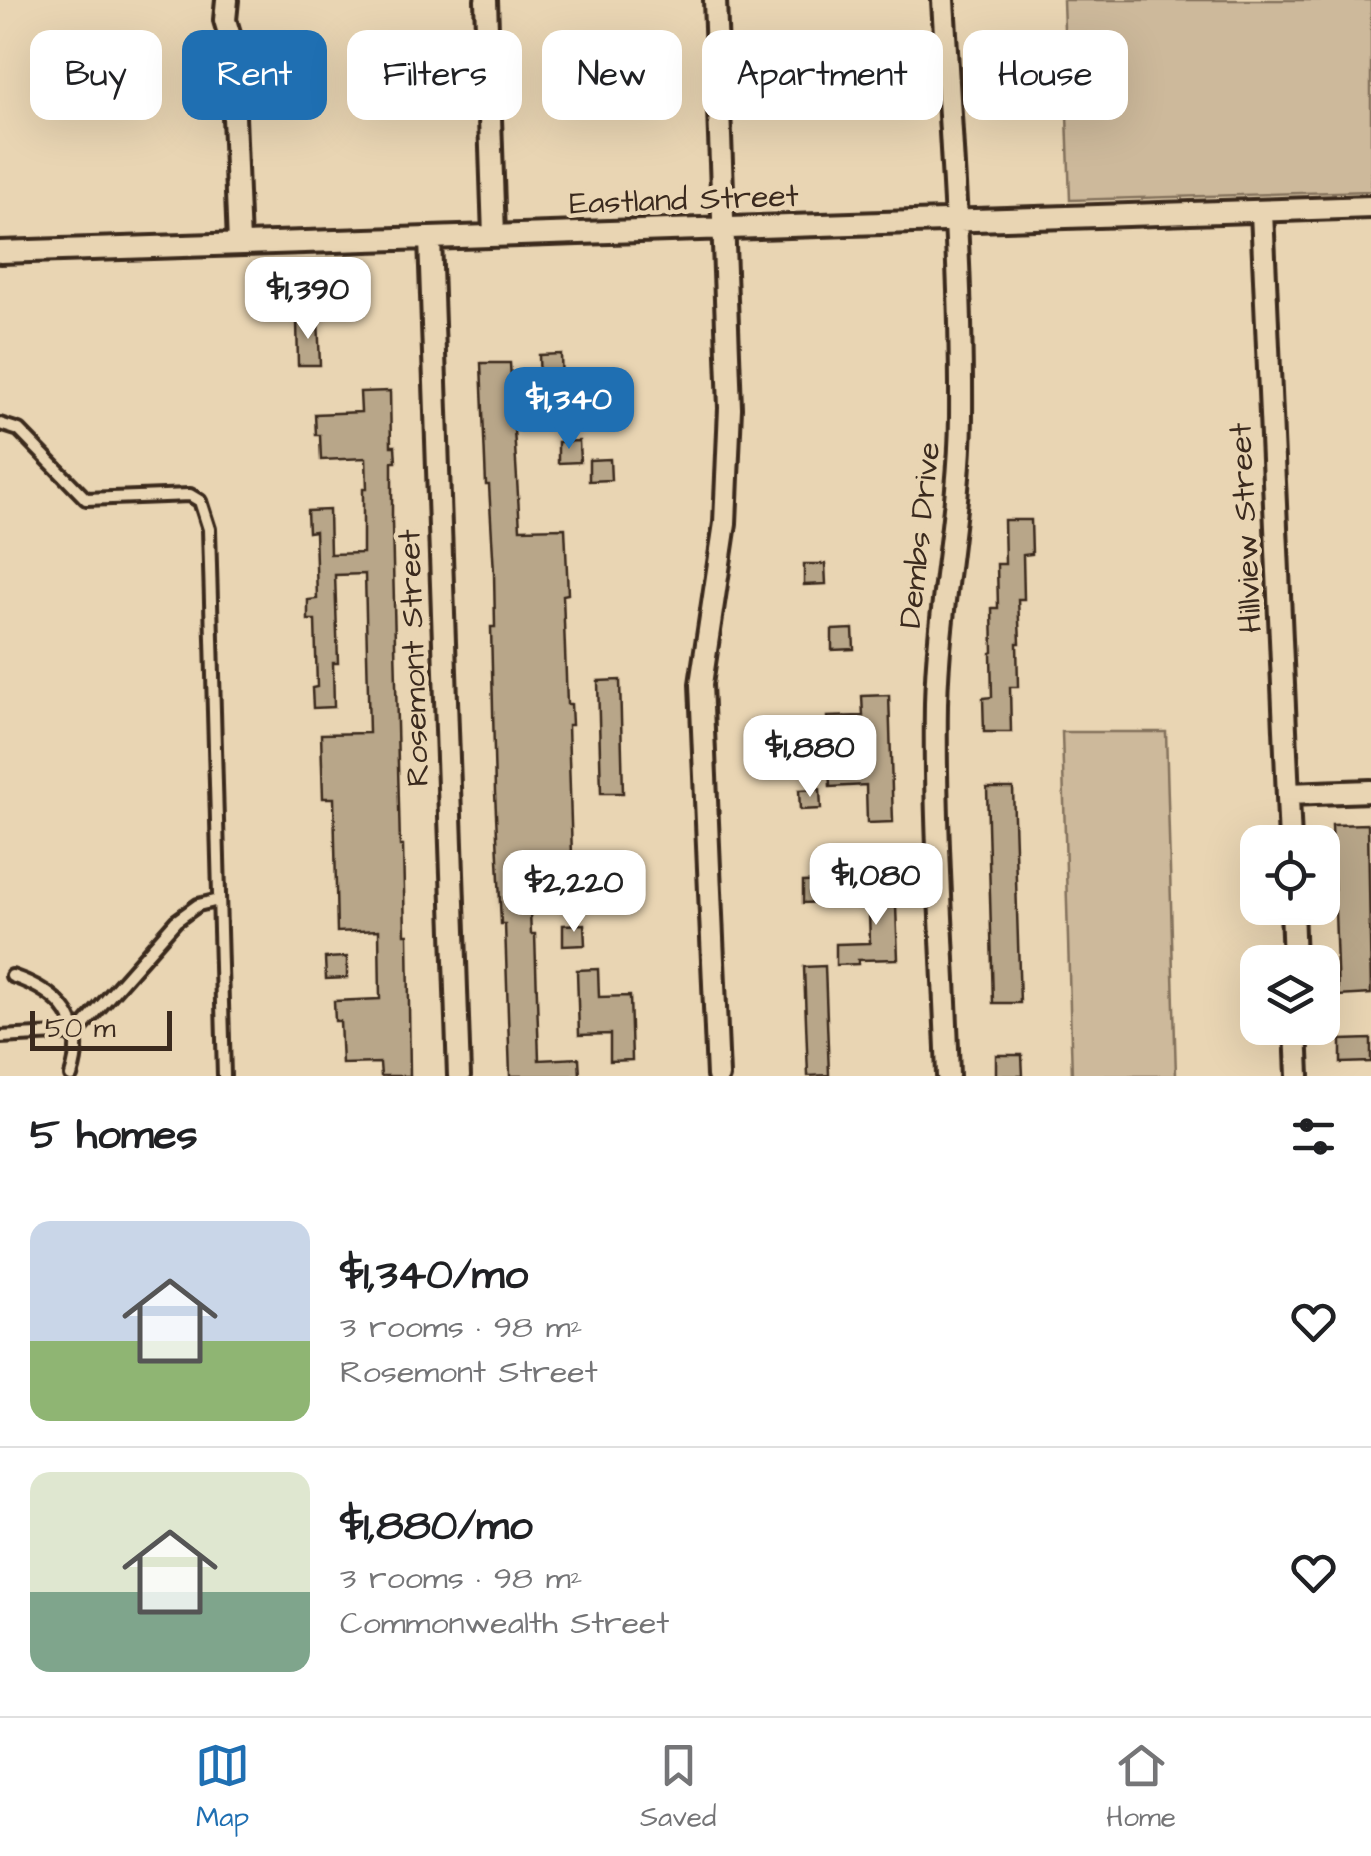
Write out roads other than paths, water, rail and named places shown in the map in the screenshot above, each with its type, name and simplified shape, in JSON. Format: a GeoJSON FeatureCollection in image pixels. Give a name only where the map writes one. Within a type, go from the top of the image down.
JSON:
{"type":"FeatureCollection","features":[{"type":"Feature","properties":{"kind":"street"},"geometry":{"type":"LineString","coordinates":[[227,0],[238,244]]}},
{"type":"Feature","properties":{"kind":"street"},"geometry":{"type":"LineString","coordinates":[[486,0],[494,236]]}},
{"type":"Feature","properties":{"kind":"street"},"geometry":{"type":"LineString","coordinates":[[715,0],[730,472],[701,684],[718,1076]]}},
{"type":"Feature","properties":{"kind":"street","name":"Dembs Drive"},"geometry":{"type":"LineString","coordinates":[[943,0],[956,220],[960,453],[939,640],[936,706],[948,1076]]}},
{"type":"Feature","properties":{"kind":"street","name":"Eastland Street"},"geometry":{"type":"LineString","coordinates":[[0,252],[1371,207]]}},
{"type":"Feature","properties":{"kind":"street","name":"Hillview Street"},"geometry":{"type":"LineString","coordinates":[[1262,212],[1289,825]]}},
{"type":"Feature","properties":{"kind":"street","name":"Rosemont Street"},"geometry":{"type":"LineString","coordinates":[[430,238],[459,1076]]}},
{"type":"Feature","properties":{"kind":"street"},"geometry":{"type":"LineString","coordinates":[[1288,794],[1371,791]]}},
{"type":"Feature","properties":{"kind":"street"},"geometry":{"type":"LineString","coordinates":[[1297,1045],[1298,1076]]}},
{"type":"Feature","properties":{"kind":"lane"},"geometry":{"type":"LineString","coordinates":[[0,424],[19,430],[86,499],[190,495],[200,501],[208,529],[224,1076]]}},
{"type":"Feature","properties":{"kind":"lane"},"geometry":{"type":"LineString","coordinates":[[0,1038],[77,1033],[176,922],[198,905],[219,900]]}},
{"type":"Feature","properties":{"kind":"lane"},"geometry":{"type":"LineString","coordinates":[[12,976],[41,986],[64,1006],[77,1033],[71,1076]]}}]}
